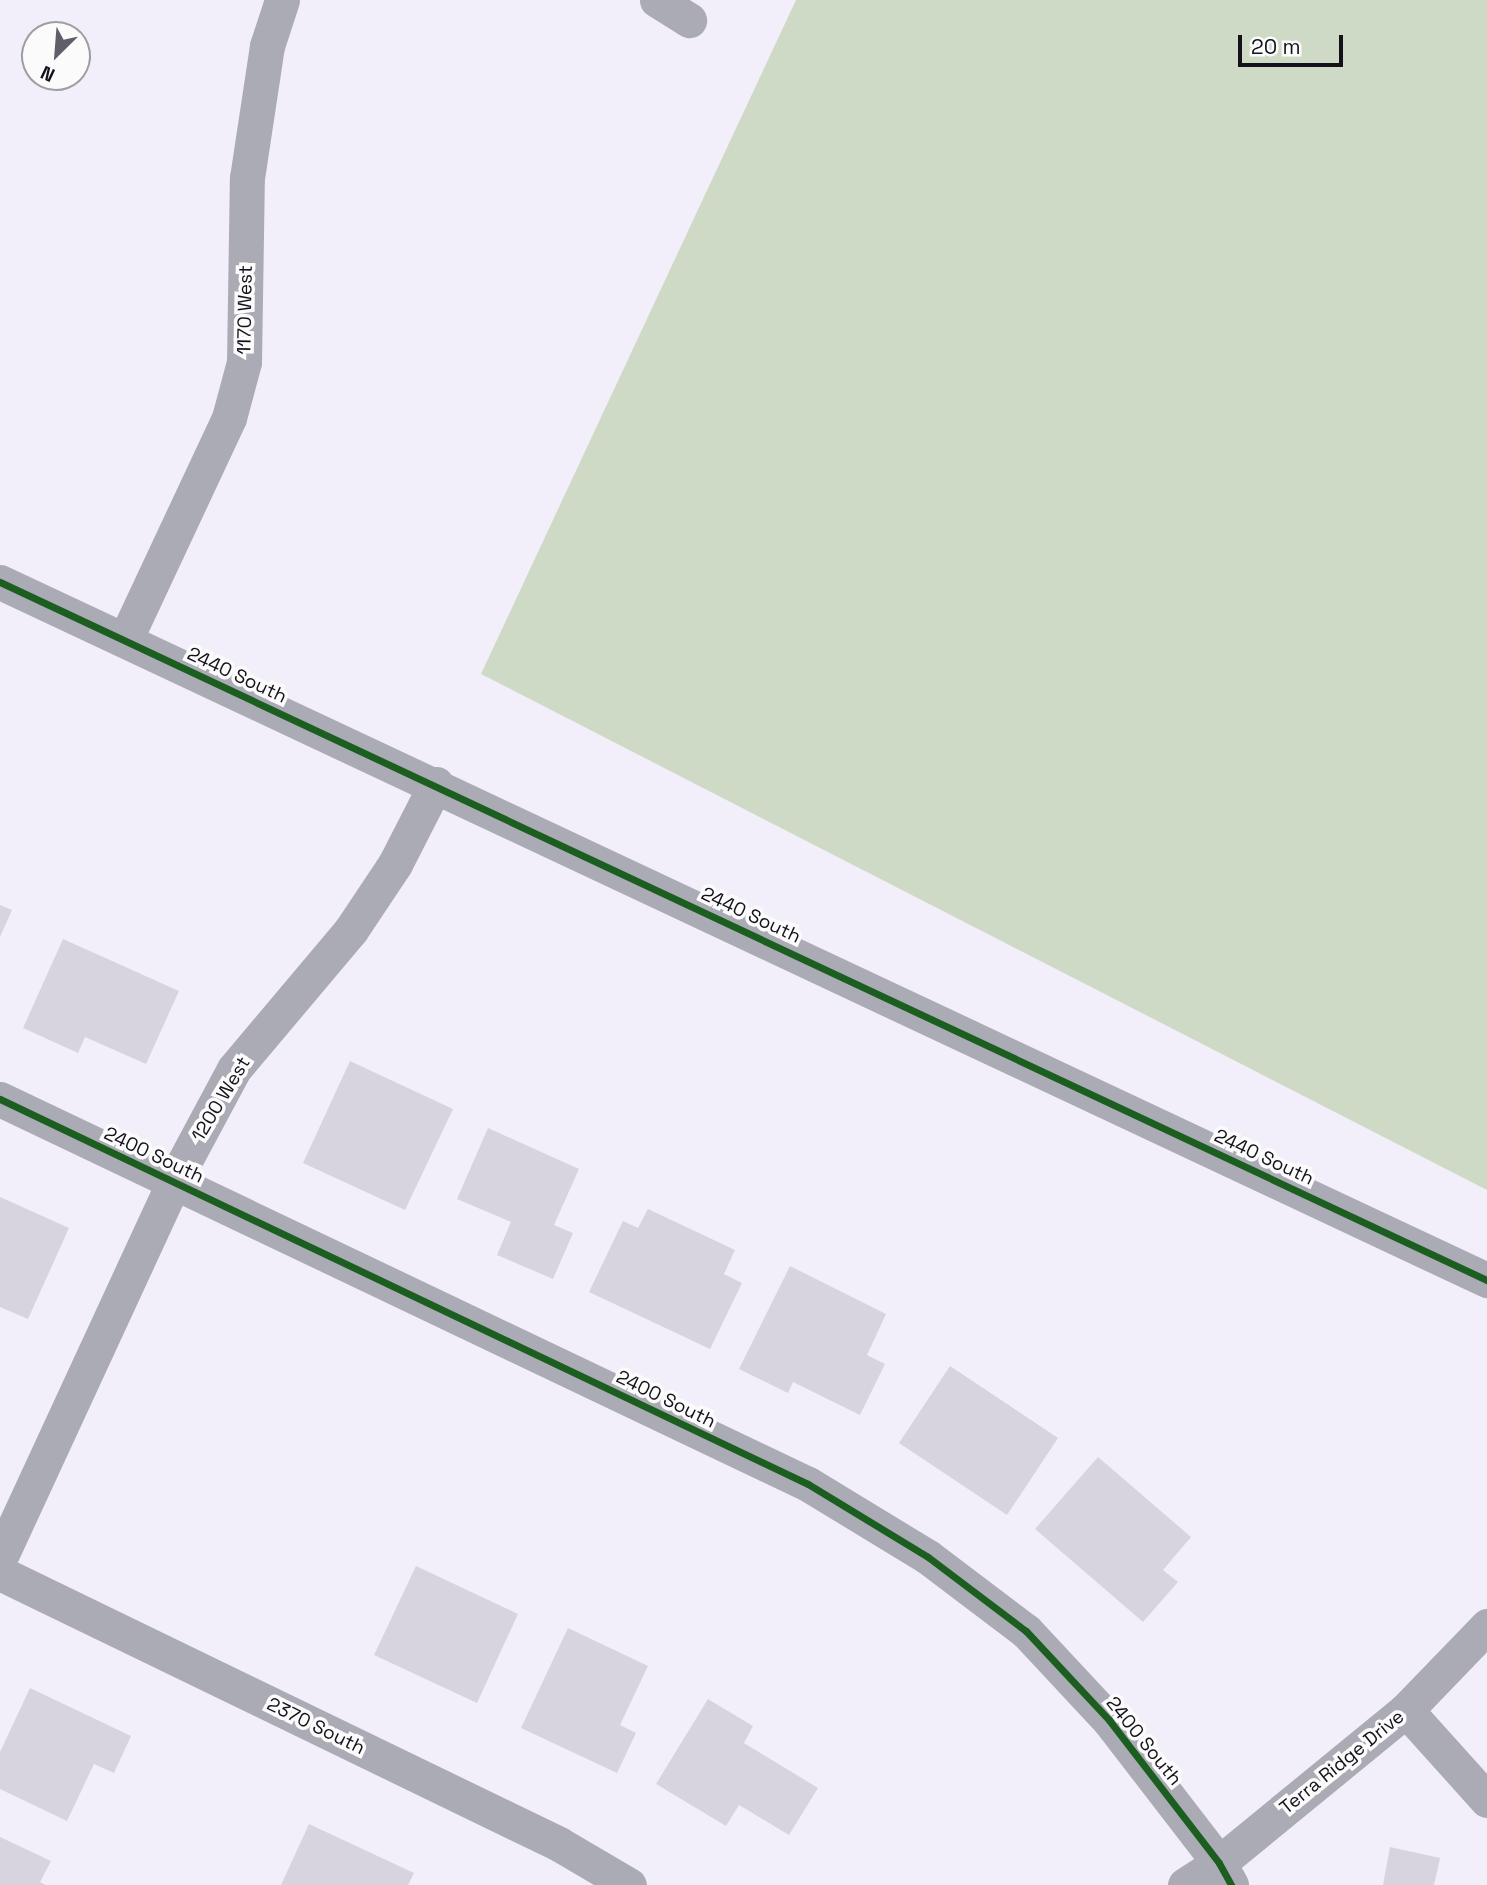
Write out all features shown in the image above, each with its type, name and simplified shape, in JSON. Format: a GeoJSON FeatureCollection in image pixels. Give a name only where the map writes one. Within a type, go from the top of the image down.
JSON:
{"type":"FeatureCollection","features":[{"type":"Feature","properties":{"kind":"street","name":"1170 West"},"geometry":{"type":"LineString","coordinates":[[125,640],[229,418],[244,362],[247,178],[267,46],[282,0]]}},
{"type":"Feature","properties":{"kind":"street"},"geometry":{"type":"LineString","coordinates":[[657,0],[689,20]]}},
{"type":"Feature","properties":{"kind":"street","name":"2440 South"},"geometry":{"type":"LineString","coordinates":[[0,582],[436,784],[1487,1280]]}},
{"type":"Feature","properties":{"kind":"street","name":"1200 West"},"geometry":{"type":"LineString","coordinates":[[0,1558],[174,1181],[234,1069],[351,930],[395,864],[436,784]]}},
{"type":"Feature","properties":{"kind":"street","name":"2400 South"},"geometry":{"type":"LineString","coordinates":[[0,1099],[808,1485],[928,1557],[1026,1631],[1109,1720],[1225,1874]]}},
{"type":"Feature","properties":{"kind":"street","name":"2370 South"},"geometry":{"type":"LineString","coordinates":[[0,1573],[559,1844],[629,1885]]}},
{"type":"Feature","properties":{"kind":"street","name":"Terra Ridge Drive"},"geometry":{"type":"LineString","coordinates":[[1185,1885],[1225,1874],[1406,1710],[1487,1626]]}},
{"type":"Feature","properties":{"kind":"street"},"geometry":{"type":"LineString","coordinates":[[1406,1710],[1487,1800]]}},
{"type":"Feature","properties":{"kind":"green space"},"geometry":{"type":"Polygon","coordinates":[[[796,0],[1487,0],[1487,1190],[481,674],[796,0]]]}},
{"type":"Feature","properties":{"kind":"building"},"geometry":{"type":"Polygon","coordinates":[[[0,905],[12,910],[0,937],[0,905]]]}},
{"type":"Feature","properties":{"kind":"building"},"geometry":{"type":"Polygon","coordinates":[[[63,939],[179,991],[146,1064],[85,1037],[78,1053],[23,1028],[63,939]]]}},
{"type":"Feature","properties":{"kind":"building"},"geometry":{"type":"Polygon","coordinates":[[[350,1061],[453,1109],[405,1210],[303,1163],[350,1061]]]}},
{"type":"Feature","properties":{"kind":"building"},"geometry":{"type":"Polygon","coordinates":[[[488,1128],[579,1169],[554,1225],[573,1233],[553,1279],[497,1255],[511,1222],[457,1199],[488,1128]]]}},
{"type":"Feature","properties":{"kind":"building"},"geometry":{"type":"Polygon","coordinates":[[[0,1197],[69,1228],[28,1319],[0,1307],[0,1197]]]}},
{"type":"Feature","properties":{"kind":"building"},"geometry":{"type":"Polygon","coordinates":[[[648,1209],[735,1250],[724,1274],[742,1283],[710,1349],[589,1292],[623,1221],[638,1228],[648,1209]]]}},
{"type":"Feature","properties":{"kind":"building"},"geometry":{"type":"Polygon","coordinates":[[[790,1266],[886,1314],[867,1355],[885,1364],[860,1415],[793,1382],[788,1393],[739,1369],[790,1266]]]}},
{"type":"Feature","properties":{"kind":"building"},"geometry":{"type":"Polygon","coordinates":[[[950,1366],[1058,1438],[1007,1515],[899,1443],[950,1366]]]}},
{"type":"Feature","properties":{"kind":"building"},"geometry":{"type":"Polygon","coordinates":[[[1098,1457],[1191,1537],[1163,1570],[1178,1582],[1143,1622],[1035,1529],[1098,1457]]]}},
{"type":"Feature","properties":{"kind":"building"},"geometry":{"type":"Polygon","coordinates":[[[416,1566],[518,1614],[477,1703],[374,1655],[416,1566]]]}},
{"type":"Feature","properties":{"kind":"building"},"geometry":{"type":"Polygon","coordinates":[[[568,1628],[648,1666],[620,1725],[636,1733],[617,1773],[521,1728],[568,1628]]]}},
{"type":"Feature","properties":{"kind":"building"},"geometry":{"type":"Polygon","coordinates":[[[30,1688],[131,1736],[114,1773],[94,1764],[67,1821],[0,1789],[0,1752],[30,1688]]]}},
{"type":"Feature","properties":{"kind":"building"},"geometry":{"type":"Polygon","coordinates":[[[708,1699],[753,1726],[744,1743],[818,1788],[789,1835],[739,1805],[726,1826],[656,1784],[708,1699]]]}},
{"type":"Feature","properties":{"kind":"building"},"geometry":{"type":"Polygon","coordinates":[[[309,1824],[414,1873],[408,1885],[281,1885],[309,1824]]]}},
{"type":"Feature","properties":{"kind":"building"},"geometry":{"type":"Polygon","coordinates":[[[0,1837],[51,1861],[40,1882],[46,1885],[0,1885],[0,1837]]]}},
{"type":"Feature","properties":{"kind":"building"},"geometry":{"type":"Polygon","coordinates":[[[1390,1847],[1440,1858],[1434,1885],[1383,1885],[1390,1847]]]}},
{"type":"Feature","properties":{"kind":"cycle path"},"geometry":{"type":"LineString","coordinates":[[0,582],[1487,1280]]}},
{"type":"Feature","properties":{"kind":"cycle path"},"geometry":{"type":"LineString","coordinates":[[0,1099],[808,1484],[928,1557],[1026,1631],[1109,1720],[1219,1863],[1231,1885]]}}]}
